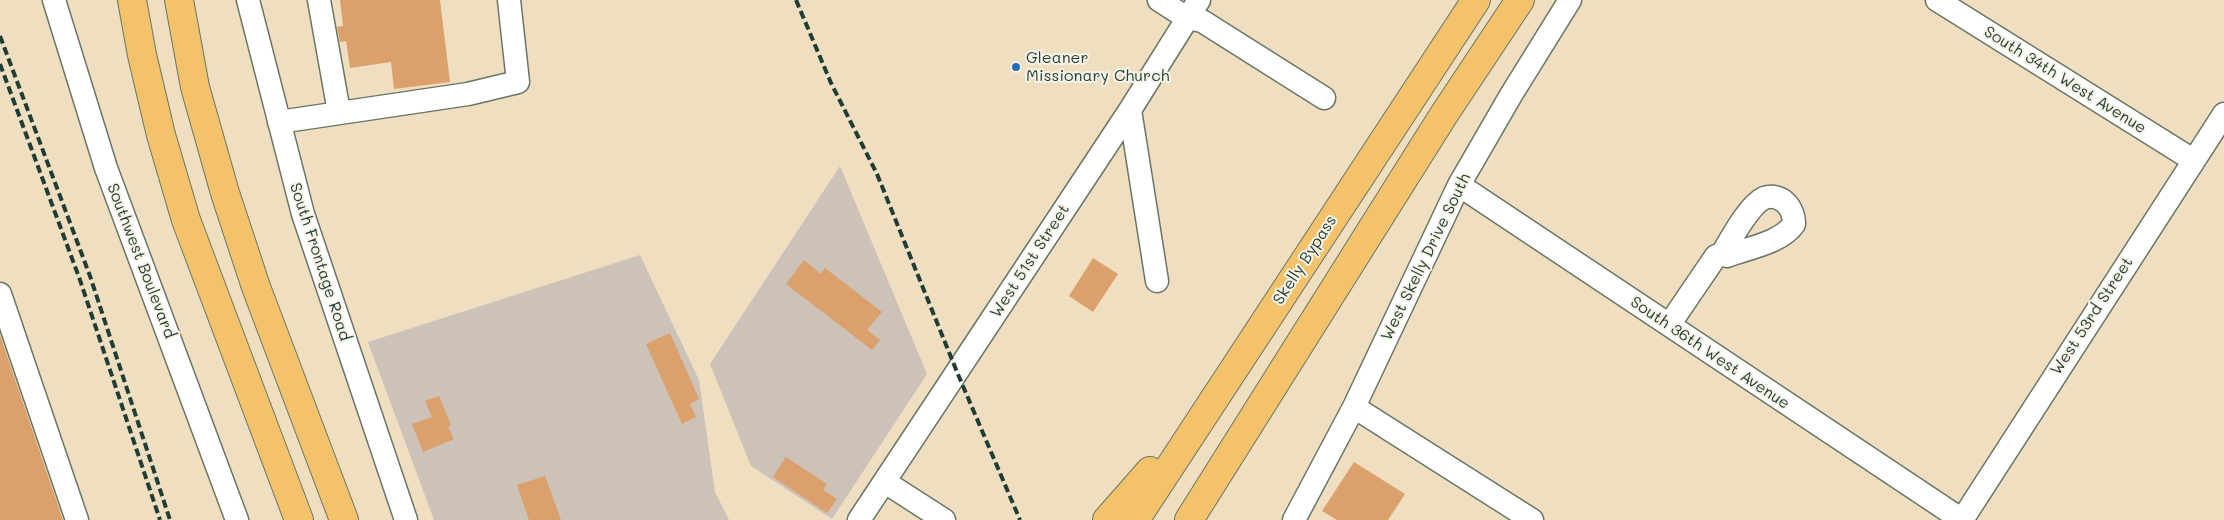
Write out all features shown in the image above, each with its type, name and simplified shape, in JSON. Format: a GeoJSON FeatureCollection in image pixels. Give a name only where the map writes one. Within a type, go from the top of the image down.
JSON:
{"type":"FeatureCollection","features":[{"type":"Feature","properties":{"kind":"highway"},"geometry":{"type":"LineString","coordinates":[[132,0],[142,55],[186,220],[299,520]]}},
{"type":"Feature","properties":{"kind":"highway"},"geometry":{"type":"LineString","coordinates":[[179,0],[195,87],[225,193],[256,287],[344,518]]}},
{"type":"Feature","properties":{"kind":"highway","name":"Skelly Bypass"},"geometry":{"type":"LineString","coordinates":[[1135,520],[1476,0]]}},
{"type":"Feature","properties":{"kind":"highway"},"geometry":{"type":"LineString","coordinates":[[1189,520],[1443,116],[1520,0]]}},
{"type":"Feature","properties":{"kind":"highway"},"geometry":{"type":"LineString","coordinates":[[1107,520],[1212,401]]}},
{"type":"Feature","properties":{"kind":"street","name":"Southwest Boulevard"},"geometry":{"type":"LineString","coordinates":[[54,0],[106,168],[237,520]]}},
{"type":"Feature","properties":{"kind":"street","name":"South Frontage Road"},"geometry":{"type":"LineString","coordinates":[[248,0],[303,214],[406,520]]}},
{"type":"Feature","properties":{"kind":"street"},"geometry":{"type":"LineString","coordinates":[[319,0],[339,112]]}},
{"type":"Feature","properties":{"kind":"street"},"geometry":{"type":"LineString","coordinates":[[279,122],[468,94],[518,82],[509,0]]}},
{"type":"Feature","properties":{"kind":"street"},"geometry":{"type":"LineString","coordinates":[[1159,0],[1193,9],[1202,21],[1324,98]]}},
{"type":"Feature","properties":{"kind":"street","name":"West Skelly Drive South"},"geometry":{"type":"LineString","coordinates":[[1294,520],[1354,407],[1459,186],[1511,95],[1570,0]]}},
{"type":"Feature","properties":{"kind":"street","name":"South 34th West Avenue"},"geometry":{"type":"LineString","coordinates":[[1937,0],[2193,160]]}},
{"type":"Feature","properties":{"kind":"street","name":"West 51st Street"},"geometry":{"type":"LineString","coordinates":[[859,520],[1130,110],[1193,9]]}},
{"type":"Feature","properties":{"kind":"street"},"geometry":{"type":"LineString","coordinates":[[1130,110],[1158,281]]}},
{"type":"Feature","properties":{"kind":"street","name":"West 53rd Street"},"geometry":{"type":"LineString","coordinates":[[1962,520],[2224,114]]}},
{"type":"Feature","properties":{"kind":"street","name":"South 36th West Avenue"},"geometry":{"type":"LineString","coordinates":[[1459,186],[1962,520]]}},
{"type":"Feature","properties":{"kind":"street"},"geometry":{"type":"LineString","coordinates":[[1669,325],[1716,256],[1722,254]]}},
{"type":"Feature","properties":{"kind":"street"},"geometry":{"type":"LineString","coordinates":[[0,294],[77,520]]}},
{"type":"Feature","properties":{"kind":"street"},"geometry":{"type":"LineString","coordinates":[[1354,407],[1532,520]]}},
{"type":"Feature","properties":{"kind":"street"},"geometry":{"type":"LineString","coordinates":[[885,482],[944,520]]}},
{"type":"Feature","properties":{"kind":"shaded area"},"geometry":{"type":"Polygon","coordinates":[[[840,166],[927,374],[832,519],[751,466],[710,364],[840,166]]]}},
{"type":"Feature","properties":{"kind":"shaded area"},"geometry":{"type":"Polygon","coordinates":[[[640,255],[699,380],[715,492],[729,520],[434,520],[368,342],[640,255]]]}},
{"type":"Feature","properties":{"kind":"building"},"geometry":{"type":"Polygon","coordinates":[[[340,0],[440,0],[450,82],[394,89],[391,62],[350,68],[346,41],[340,42],[337,27],[343,26],[340,0]]]}},
{"type":"Feature","properties":{"kind":"building"},"geometry":{"type":"Polygon","coordinates":[[[1093,258],[1118,274],[1093,312],[1069,296],[1093,258]]]}},
{"type":"Feature","properties":{"kind":"building"},"geometry":{"type":"Polygon","coordinates":[[[804,260],[821,274],[825,268],[882,312],[867,330],[880,340],[872,350],[786,284],[804,260]]]}},
{"type":"Feature","properties":{"kind":"building"},"geometry":{"type":"Polygon","coordinates":[[[670,333],[699,399],[690,404],[696,417],[682,424],[646,344],[670,333]]]}},
{"type":"Feature","properties":{"kind":"building"},"geometry":{"type":"Polygon","coordinates":[[[0,335],[63,520],[0,520],[0,335]]]}},
{"type":"Feature","properties":{"kind":"building"},"geometry":{"type":"Polygon","coordinates":[[[439,396],[451,425],[448,427],[454,439],[423,452],[412,424],[432,417],[425,401],[439,396]]]}},
{"type":"Feature","properties":{"kind":"building"},"geometry":{"type":"Polygon","coordinates":[[[786,457],[827,484],[823,490],[837,499],[827,513],[773,477],[786,457]]]}},
{"type":"Feature","properties":{"kind":"building"},"geometry":{"type":"Polygon","coordinates":[[[1354,462],[1405,494],[1388,520],[1337,520],[1322,511],[1354,462]]]}},
{"type":"Feature","properties":{"kind":"building"},"geometry":{"type":"Polygon","coordinates":[[[545,476],[561,520],[529,520],[517,485],[545,476]]]}},
{"type":"Feature","properties":{"kind":"railway"},"geometry":{"type":"LineString","coordinates":[[796,0],[831,83],[877,174],[957,372],[1020,520]]}},
{"type":"Feature","properties":{"kind":"railway"},"geometry":{"type":"LineString","coordinates":[[0,36],[90,276],[170,520]]}},
{"type":"Feature","properties":{"kind":"railway"},"geometry":{"type":"LineString","coordinates":[[0,64],[80,280],[160,520]]}},
{"type":"Feature","properties":{"kind":"place","name":"Gleaner Missionary Church"},"geometry":{"type":"Point","coordinates":[1016,67]}}]}
